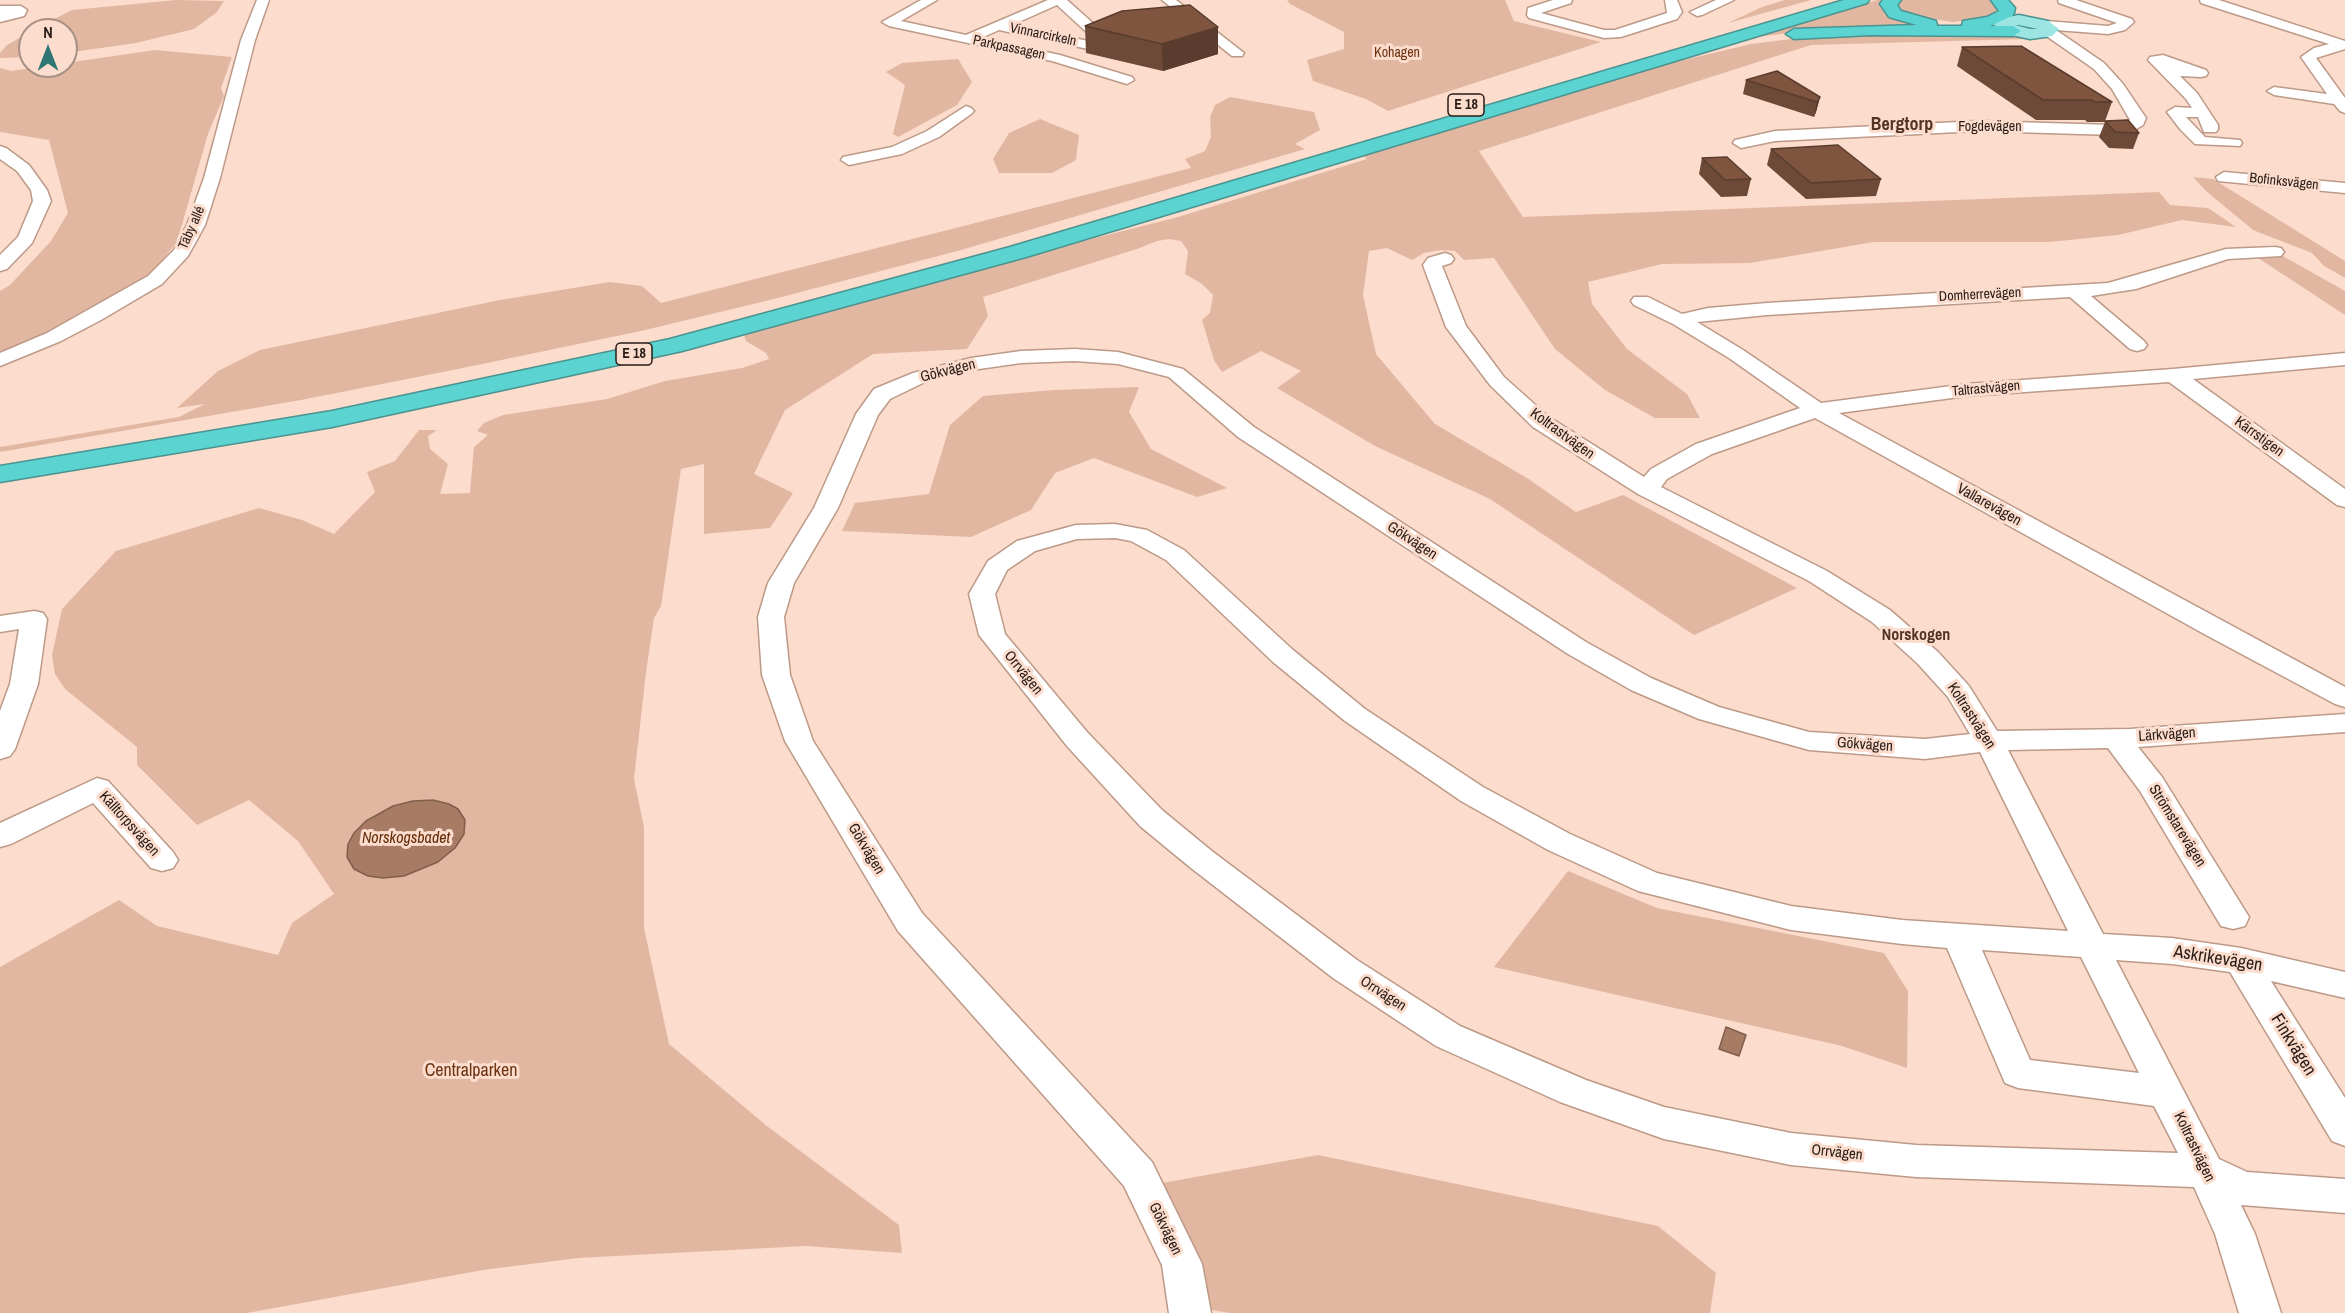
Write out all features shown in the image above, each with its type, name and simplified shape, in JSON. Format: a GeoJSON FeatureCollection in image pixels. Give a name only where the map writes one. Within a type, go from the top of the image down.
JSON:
{"type":"FeatureCollection","features":[{"type":"Feature","properties":{"kind":"highway","name":"E 18"},"geometry":{"type":"LineString","coordinates":[[0,456],[330,403],[659,333],[1006,243],[1702,32],[1835,0]]}},
{"type":"Feature","properties":{"kind":"highway","name":"E 18"},"geometry":{"type":"LineString","coordinates":[[0,474],[332,419],[673,346],[1018,252],[1862,0]]}},
{"type":"Feature","properties":{"kind":"highway"},"geometry":{"type":"LineString","coordinates":[[1893,0],[1888,4],[1890,9],[1902,16],[1943,26],[2014,27]]}},
{"type":"Feature","properties":{"kind":"highway"},"geometry":{"type":"LineString","coordinates":[[1902,16],[1943,24],[1991,21],[2006,13],[2007,8],[2000,0]]}},
{"type":"Feature","properties":{"kind":"highway"},"geometry":{"type":"LineString","coordinates":[[1518,101],[1683,56],[1781,35],[1870,30],[2014,27]]}},
{"type":"Feature","properties":{"kind":"main road"},"geometry":{"type":"LineString","coordinates":[[2000,0],[2021,16],[2014,27]]}},
{"type":"Feature","properties":{"kind":"main road"},"geometry":{"type":"LineString","coordinates":[[2012,0],[2048,28]]}},
{"type":"Feature","properties":{"kind":"main road"},"geometry":{"type":"LineString","coordinates":[[2014,27],[2031,21],[2048,28]]}},
{"type":"Feature","properties":{"kind":"main road"},"geometry":{"type":"LineString","coordinates":[[2014,27],[2048,28]]}},
{"type":"Feature","properties":{"kind":"street","name":"Täby allé"},"geometry":{"type":"LineString","coordinates":[[0,360],[54,337],[155,280],[182,252],[196,225],[212,178],[248,40],[263,0]]}},
{"type":"Feature","properties":{"kind":"street","name":"Parkpassagen"},"geometry":{"type":"LineString","coordinates":[[931,0],[889,22],[1055,58],[1127,80]]}},
{"type":"Feature","properties":{"kind":"street","name":"Vinnarcirkeln"},"geometry":{"type":"LineString","coordinates":[[967,39],[1060,0],[1098,38]]}},
{"type":"Feature","properties":{"kind":"street"},"geometry":{"type":"LineString","coordinates":[[1168,0],[1237,53]]}},
{"type":"Feature","properties":{"kind":"street"},"geometry":{"type":"LineString","coordinates":[[1566,0],[1533,11],[1534,15],[1604,34],[1616,34],[1672,16],[1675,12],[1671,0]]}},
{"type":"Feature","properties":{"kind":"street"},"geometry":{"type":"LineString","coordinates":[[1697,12],[1728,0]]}},
{"type":"Feature","properties":{"kind":"street"},"geometry":{"type":"LineString","coordinates":[[2048,28],[2108,30],[2120,27],[2127,22],[2064,0]]}},
{"type":"Feature","properties":{"kind":"street"},"geometry":{"type":"LineString","coordinates":[[2206,0],[2345,45]]}},
{"type":"Feature","properties":{"kind":"street"},"geometry":{"type":"LineString","coordinates":[[0,10],[21,10],[19,14],[0,18]]}},
{"type":"Feature","properties":{"kind":"street"},"geometry":{"type":"LineString","coordinates":[[1177,27],[1200,24]]}},
{"type":"Feature","properties":{"kind":"street","name":"Vinnarcirkeln"},"geometry":{"type":"LineString","coordinates":[[999,26],[1098,38]]}},
{"type":"Feature","properties":{"kind":"street"},"geometry":{"type":"LineString","coordinates":[[2014,27],[2076,50]]}},
{"type":"Feature","properties":{"kind":"street"},"geometry":{"type":"LineString","coordinates":[[2048,28],[2076,50]]}},
{"type":"Feature","properties":{"kind":"street","name":"Vinnarcirkeln"},"geometry":{"type":"LineString","coordinates":[[1055,58],[1098,38]]}},
{"type":"Feature","properties":{"kind":"street"},"geometry":{"type":"LineString","coordinates":[[2342,104],[2308,57],[2319,51],[2345,45]]}},
{"type":"Feature","properties":{"kind":"street","name":"Fogdevägen"},"geometry":{"type":"LineString","coordinates":[[1741,143],[1775,136],[1979,126],[2114,130],[2138,122],[2138,118],[2118,87],[2099,66],[2076,50]]}},
{"type":"Feature","properties":{"kind":"street"},"geometry":{"type":"LineString","coordinates":[[2166,71],[2192,96],[2210,129]]}},
{"type":"Feature","properties":{"kind":"street"},"geometry":{"type":"LineString","coordinates":[[2274,91],[2342,104]]}},
{"type":"Feature","properties":{"kind":"street"},"geometry":{"type":"LineString","coordinates":[[2165,95],[2192,96]]}},
{"type":"Feature","properties":{"kind":"street"},"geometry":{"type":"LineString","coordinates":[[849,160],[896,151],[933,134],[966,111]]}},
{"type":"Feature","properties":{"kind":"street"},"geometry":{"type":"LineString","coordinates":[[2202,113],[2175,112],[2185,126],[2201,141],[2234,143]]}},
{"type":"Feature","properties":{"kind":"street"},"geometry":{"type":"LineString","coordinates":[[0,151],[23,168],[39,189],[42,201],[26,239],[0,265]]}},
{"type":"Feature","properties":{"kind":"street"},"geometry":{"type":"LineString","coordinates":[[0,173],[23,168]]}},
{"type":"Feature","properties":{"kind":"street","name":"Bofinksvägen"},"geometry":{"type":"LineString","coordinates":[[2224,177],[2345,188]]}},
{"type":"Feature","properties":{"kind":"street","name":"Domherrevägen"},"geometry":{"type":"LineString","coordinates":[[1680,320],[1708,314],[1767,309],[2129,285],[2226,254],[2275,252]]}},
{"type":"Feature","properties":{"kind":"street","name":"Koltrastvägen"},"geometry":{"type":"LineString","coordinates":[[1445,259],[1432,265],[1456,327],[1497,381],[1541,422],[1646,489],[1782,557],[1881,616],[1928,658],[1959,692],[1989,741],[2206,1171],[2235,1234],[2260,1313]]}},
{"type":"Feature","properties":{"kind":"street"},"geometry":{"type":"LineString","coordinates":[[2073,290],[2137,345]]}},
{"type":"Feature","properties":{"kind":"street","name":"Vallarevägen"},"geometry":{"type":"LineString","coordinates":[[1641,301],[1680,320],[1736,354],[1817,410],[2345,698]]}},
{"type":"Feature","properties":{"kind":"street","name":"Gökvägen"},"geometry":{"type":"LineString","coordinates":[[1190,1313],[1182,1264],[1138,1174],[910,922],[799,741],[776,675],[771,617],[781,583],[826,508],[867,414],[882,394],[920,377],[971,364],[1021,357],[1075,355],[1118,358],[1155,365],[1176,373],[1246,432],[1286,459],[1577,648],[1641,684],[1709,713],[1809,741],[1925,749],[1989,741]]}},
{"type":"Feature","properties":{"kind":"street","name":"Taltrastvägen"},"geometry":{"type":"LineString","coordinates":[[1646,489],[1659,474],[1704,449],[1759,428],[1817,410],[1966,390],[2173,375],[2345,359]]}},
{"type":"Feature","properties":{"kind":"street","name":"Kärrstigen"},"geometry":{"type":"LineString","coordinates":[[2173,375],[2345,500]]}},
{"type":"Feature","properties":{"kind":"street","name":"Orrvägen"},"geometry":{"type":"LineString","coordinates":[[2090,944],[1902,932],[1791,918],[1650,883],[1559,842],[1472,794],[1355,715],[1283,656],[1175,555],[1138,535],[1115,531],[1076,532],[1026,546],[997,566],[982,594],[992,635],[1077,740],[1151,818],[1202,860],[1345,969],[1448,1036],[1573,1091],[1664,1123],[1791,1149],[1916,1161],[2206,1171]]}},
{"type":"Feature","properties":{"kind":"street"},"geometry":{"type":"LineString","coordinates":[[0,624],[34,619],[24,684],[0,749]]}},
{"type":"Feature","properties":{"kind":"street","name":"Lärkvägen"},"geometry":{"type":"LineString","coordinates":[[1989,741],[2116,738],[2345,723]]}},
{"type":"Feature","properties":{"kind":"street","name":"Strömstarevägen"},"geometry":{"type":"LineString","coordinates":[[2116,738],[2151,784],[2233,916]]}},
{"type":"Feature","properties":{"kind":"street","name":"Källtorpsvägen"},"geometry":{"type":"LineString","coordinates":[[0,836],[97,788],[162,860]]}},
{"type":"Feature","properties":{"kind":"street"},"geometry":{"type":"LineString","coordinates":[[1959,936],[2018,1074],[2166,1092]]}},
{"type":"Feature","properties":{"kind":"street","name":"Askrikevägen"},"geometry":{"type":"LineString","coordinates":[[2090,944],[2241,961],[2345,985]]}},
{"type":"Feature","properties":{"kind":"street","name":"Finkvägen"},"geometry":{"type":"LineString","coordinates":[[2241,961],[2345,1130]]}},
{"type":"Feature","properties":{"kind":"street"},"geometry":{"type":"LineString","coordinates":[[2206,1171],[2244,1189],[2345,1196]]}},
{"type":"Feature","properties":{"kind":"green space"},"geometry":{"type":"Polygon","coordinates":[[[176,0],[224,1],[217,12],[194,29],[136,43],[78,51],[78,18],[56,18],[72,10],[176,0]]]}},
{"type":"Feature","properties":{"kind":"green space","name":"Kohagen"},"geometry":{"type":"Polygon","coordinates":[[[1287,0],[1505,0],[1514,21],[1601,42],[1388,111],[1366,99],[1313,81],[1307,60],[1344,49],[1344,32],[1290,4],[1287,0]]]}},
{"type":"Feature","properties":{"kind":"green space"},"geometry":{"type":"Polygon","coordinates":[[[1785,0],[1811,0],[1728,23],[1762,7],[1785,0]]]}},
{"type":"Feature","properties":{"kind":"green space"},"geometry":{"type":"Polygon","coordinates":[[[1877,0],[1884,0],[1881,3],[1883,10],[1900,20],[1932,27],[1821,29],[1741,39],[1877,0]]]}},
{"type":"Feature","properties":{"kind":"green space"},"geometry":{"type":"Polygon","coordinates":[[[1903,0],[1993,0],[1998,8],[1991,17],[1952,22],[1908,15],[1898,10],[1896,3],[1903,0]]]}},
{"type":"Feature","properties":{"kind":"green space","name":"Centralparken"},"geometry":{"type":"Polygon","coordinates":[[[1831,34],[2021,35],[2024,39],[1811,45],[1479,151],[1523,217],[2159,192],[2170,205],[2208,208],[2236,227],[2182,220],[2118,235],[2050,242],[1874,242],[1750,263],[1662,264],[1588,282],[1592,304],[1627,349],[1687,394],[1700,418],[1655,418],[1605,390],[1555,349],[1494,258],[1464,260],[1455,251],[1441,250],[1424,253],[1412,260],[1387,248],[1369,251],[1363,295],[1376,354],[1435,424],[1527,478],[1576,512],[1623,495],[1797,588],[1694,635],[1490,499],[1375,446],[1277,388],[1301,371],[1261,351],[1222,372],[1214,360],[1202,320],[1210,313],[1213,295],[1202,284],[1185,274],[1188,251],[1181,241],[1169,239],[983,297],[988,316],[967,349],[873,354],[785,410],[754,474],[793,493],[770,528],[704,534],[704,464],[681,469],[661,606],[654,618],[634,779],[644,827],[644,928],[669,1044],[767,1126],[899,1225],[902,1253],[806,1246],[578,1258],[483,1270],[247,1313],[0,1313],[0,967],[119,900],[157,926],[278,955],[292,923],[334,894],[298,841],[249,800],[197,825],[137,765],[137,747],[65,689],[55,674],[52,655],[62,609],[116,551],[259,508],[302,520],[334,534],[375,492],[367,472],[395,461],[419,430],[437,430],[428,436],[430,449],[448,464],[440,494],[470,493],[474,447],[488,435],[477,431],[484,423],[503,415],[607,399],[665,381],[742,368],[769,359],[766,353],[746,341],[744,335],[879,293],[1178,217],[1367,159],[1360,153],[1646,69],[1751,44],[1831,34]]]}},
{"type":"Feature","properties":{"kind":"green space"},"geometry":{"type":"Polygon","coordinates":[[[18,39],[18,57],[0,58],[0,53],[7,45],[18,39]]]}},
{"type":"Feature","properties":{"kind":"green space"},"geometry":{"type":"Polygon","coordinates":[[[155,50],[232,57],[221,88],[224,96],[208,134],[177,242],[155,269],[122,293],[58,330],[0,355],[0,291],[10,285],[51,241],[68,213],[49,140],[0,132],[0,68],[18,70],[18,78],[78,78],[78,61],[155,50]]]}},
{"type":"Feature","properties":{"kind":"green space"},"geometry":{"type":"Polygon","coordinates":[[[958,59],[972,82],[957,105],[898,137],[893,134],[905,85],[886,72],[902,63],[958,59]]]}},
{"type":"Feature","properties":{"kind":"green space"},"geometry":{"type":"Polygon","coordinates":[[[1230,97],[1314,112],[1320,130],[1295,144],[1305,149],[961,250],[774,299],[641,331],[458,369],[301,400],[0,452],[0,447],[179,417],[205,404],[177,408],[218,371],[260,350],[500,300],[610,282],[642,286],[661,303],[1191,168],[1185,159],[1205,151],[1211,137],[1210,117],[1215,105],[1230,97]]]}},
{"type":"Feature","properties":{"kind":"green space"},"geometry":{"type":"Polygon","coordinates":[[[1040,119],[1079,135],[1076,160],[1052,173],[999,173],[993,159],[1009,133],[1040,119]]]}},
{"type":"Feature","properties":{"kind":"green space"},"geometry":{"type":"Polygon","coordinates":[[[2193,177],[2213,179],[2345,261],[2345,278],[2324,266],[2312,253],[2253,230],[2206,191],[2193,177]]]}},
{"type":"Feature","properties":{"kind":"green space"},"geometry":{"type":"Polygon","coordinates":[[[2281,255],[2345,291],[2345,315],[2255,256],[2281,255]]]}},
{"type":"Feature","properties":{"kind":"green space"},"geometry":{"type":"Polygon","coordinates":[[[1139,387],[1129,412],[1151,449],[1227,488],[1197,497],[1094,458],[1055,473],[1031,510],[971,537],[842,531],[855,503],[929,494],[950,425],[983,396],[1054,390],[1139,387]]]}},
{"type":"Feature","properties":{"kind":"green space"},"geometry":{"type":"Polygon","coordinates":[[[1568,871],[1657,908],[1884,953],[1908,991],[1907,1068],[1842,1046],[1494,967],[1568,871]]]}},
{"type":"Feature","properties":{"kind":"green space"},"geometry":{"type":"Polygon","coordinates":[[[1318,1155],[1658,1226],[1716,1273],[1710,1313],[1230,1313],[1188,1306],[1162,1183],[1318,1155]]]}},
{"type":"Feature","properties":{"kind":"water","name":"Norskogsbadet"},"geometry":{"type":"Polygon","coordinates":[[[433,800],[458,809],[465,820],[464,834],[455,848],[438,862],[404,876],[383,878],[368,876],[354,869],[347,857],[348,844],[354,833],[366,821],[393,806],[413,801],[433,800]]]}},
{"type":"Feature","properties":{"kind":"water"},"geometry":{"type":"Polygon","coordinates":[[[1726,1027],[1746,1035],[1739,1056],[1719,1049],[1726,1027]]]}},
{"type":"Feature","properties":{"kind":"building"},"geometry":{"type":"Polygon","coordinates":[[[1190,5],[1218,27],[1162,44],[1085,26],[1122,11],[1190,5]]]}},
{"type":"Feature","properties":{"kind":"building"},"geometry":{"type":"Polygon","coordinates":[[[2021,46],[2112,102],[2043,100],[1962,47],[2021,46]]]}},
{"type":"Feature","properties":{"kind":"building"},"geometry":{"type":"Polygon","coordinates":[[[1777,71],[1820,97],[1817,102],[1746,80],[1777,71]]]}},
{"type":"Feature","properties":{"kind":"building"},"geometry":{"type":"Polygon","coordinates":[[[2128,120],[2139,133],[2115,132],[2105,121],[2128,120]]]}},
{"type":"Feature","properties":{"kind":"building"},"geometry":{"type":"Polygon","coordinates":[[[1838,145],[1881,179],[1811,183],[1771,149],[1838,145]]]}},
{"type":"Feature","properties":{"kind":"building"},"geometry":{"type":"Polygon","coordinates":[[[1727,157],[1751,179],[1725,180],[1702,158],[1727,157]]]}},
{"type":"Feature","properties":{"kind":"district","name":"Bergtorp"},"geometry":{"type":"Point","coordinates":[1902,125]}},
{"type":"Feature","properties":{"kind":"district","name":"Norskogen"},"geometry":{"type":"Point","coordinates":[1916,636]}}]}
